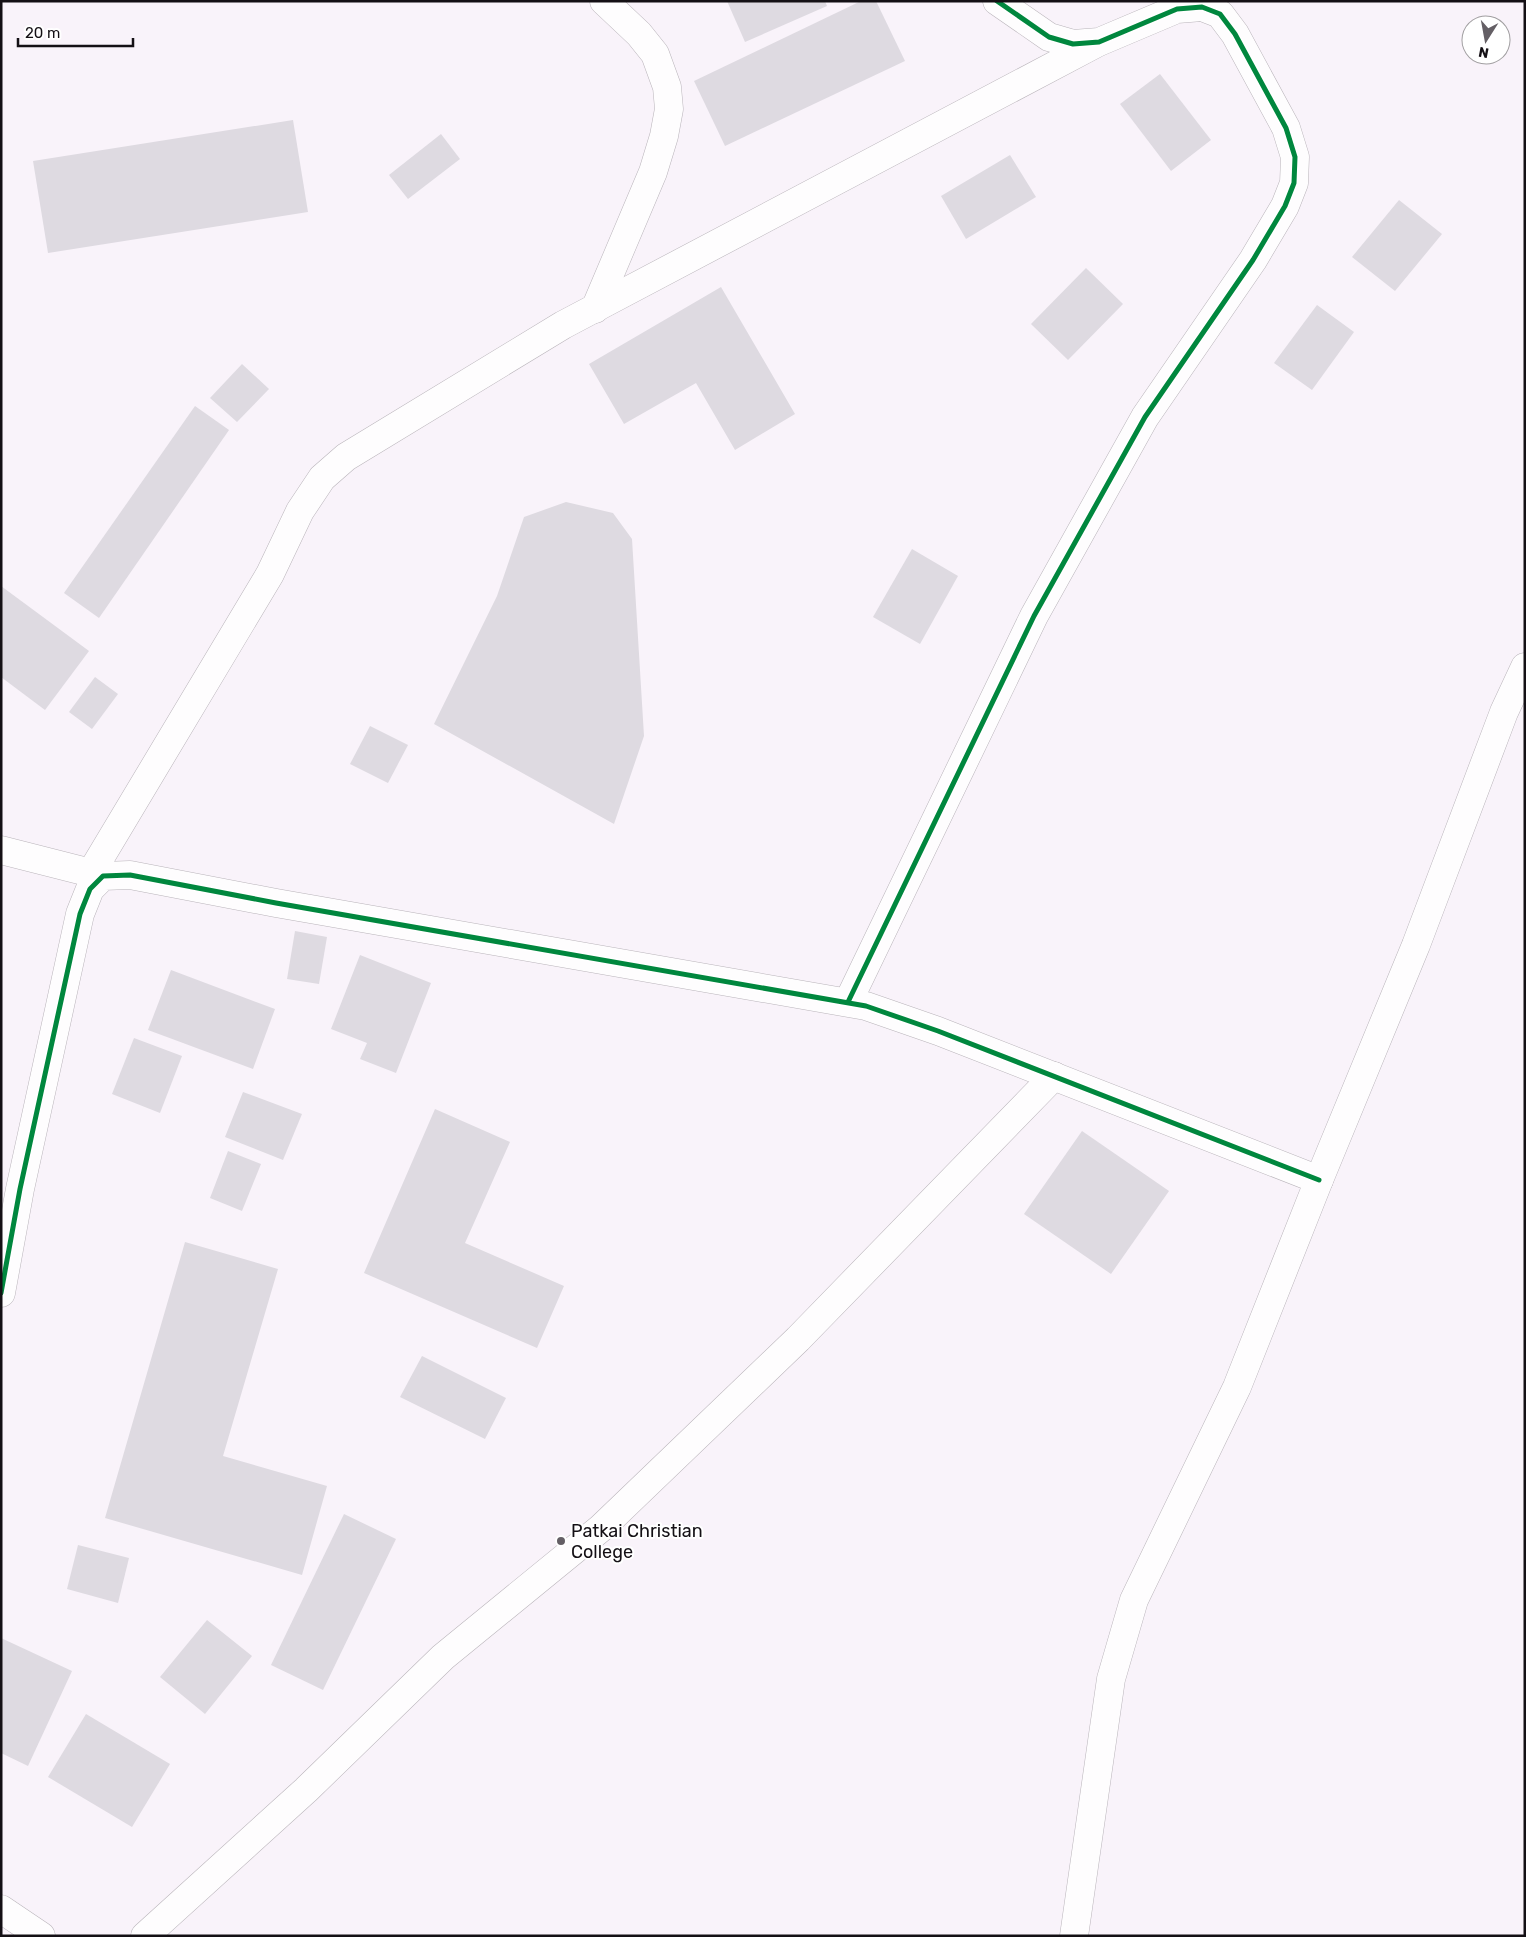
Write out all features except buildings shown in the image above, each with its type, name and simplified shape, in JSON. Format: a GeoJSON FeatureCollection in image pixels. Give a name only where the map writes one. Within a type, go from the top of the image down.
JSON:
{"type":"FeatureCollection","features":[{"type":"Feature","properties":{"kind":"street"},"geometry":{"type":"LineString","coordinates":[[595,309],[653,172],[664,136],[669,108],[667,87],[655,54],[639,34],[604,1]]}},
{"type":"Feature","properties":{"kind":"street"},"geometry":{"type":"LineString","coordinates":[[997,1],[1049,37],[1072,44],[1099,42]]}},
{"type":"Feature","properties":{"kind":"street"},"geometry":{"type":"LineString","coordinates":[[1,1293],[20,1189],[80,914],[97,875],[270,574],[300,511],[322,478],[346,457],[564,325],[1099,42],[1177,9],[1202,7],[1220,14],[1235,34],[1286,128],[1295,157],[1294,183],[1285,206],[1253,260],[1144,417],[1034,616],[848,1002]]}},
{"type":"Feature","properties":{"kind":"street"},"geometry":{"type":"LineString","coordinates":[[1074,1936],[1111,1679],[1134,1600],[1237,1386],[1416,945],[1504,712],[1525,667]]}},
{"type":"Feature","properties":{"kind":"street"},"geometry":{"type":"LineString","coordinates":[[1,850],[97,875],[130,875],[276,903],[866,1006],[938,1031],[1319,1180]]}},
{"type":"Feature","properties":{"kind":"street"},"geometry":{"type":"LineString","coordinates":[[146,1936],[306,1790],[443,1657],[601,1528],[798,1339],[1054,1076]]}},
{"type":"Feature","properties":{"kind":"street"},"geometry":{"type":"LineString","coordinates":[[1,1909],[41,1936]]}},
{"type":"Feature","properties":{"kind":"cycle path"},"geometry":{"type":"LineString","coordinates":[[848,1002],[1034,616],[1145,417],[1253,260],[1285,206],[1294,183],[1295,157],[1286,128],[1235,34],[1220,14],[1202,7],[1177,9],[1099,42],[1073,44],[1049,37],[997,1]]}},
{"type":"Feature","properties":{"kind":"cycle path"},"geometry":{"type":"LineString","coordinates":[[1,1293],[20,1189],[80,914],[90,889],[103,876],[130,875],[276,903],[866,1006],[938,1031],[1319,1180]]}},
{"type":"Feature","properties":{"kind":"place","name":"Patkai Christian College"},"geometry":{"type":"Point","coordinates":[561,1541]}}]}
